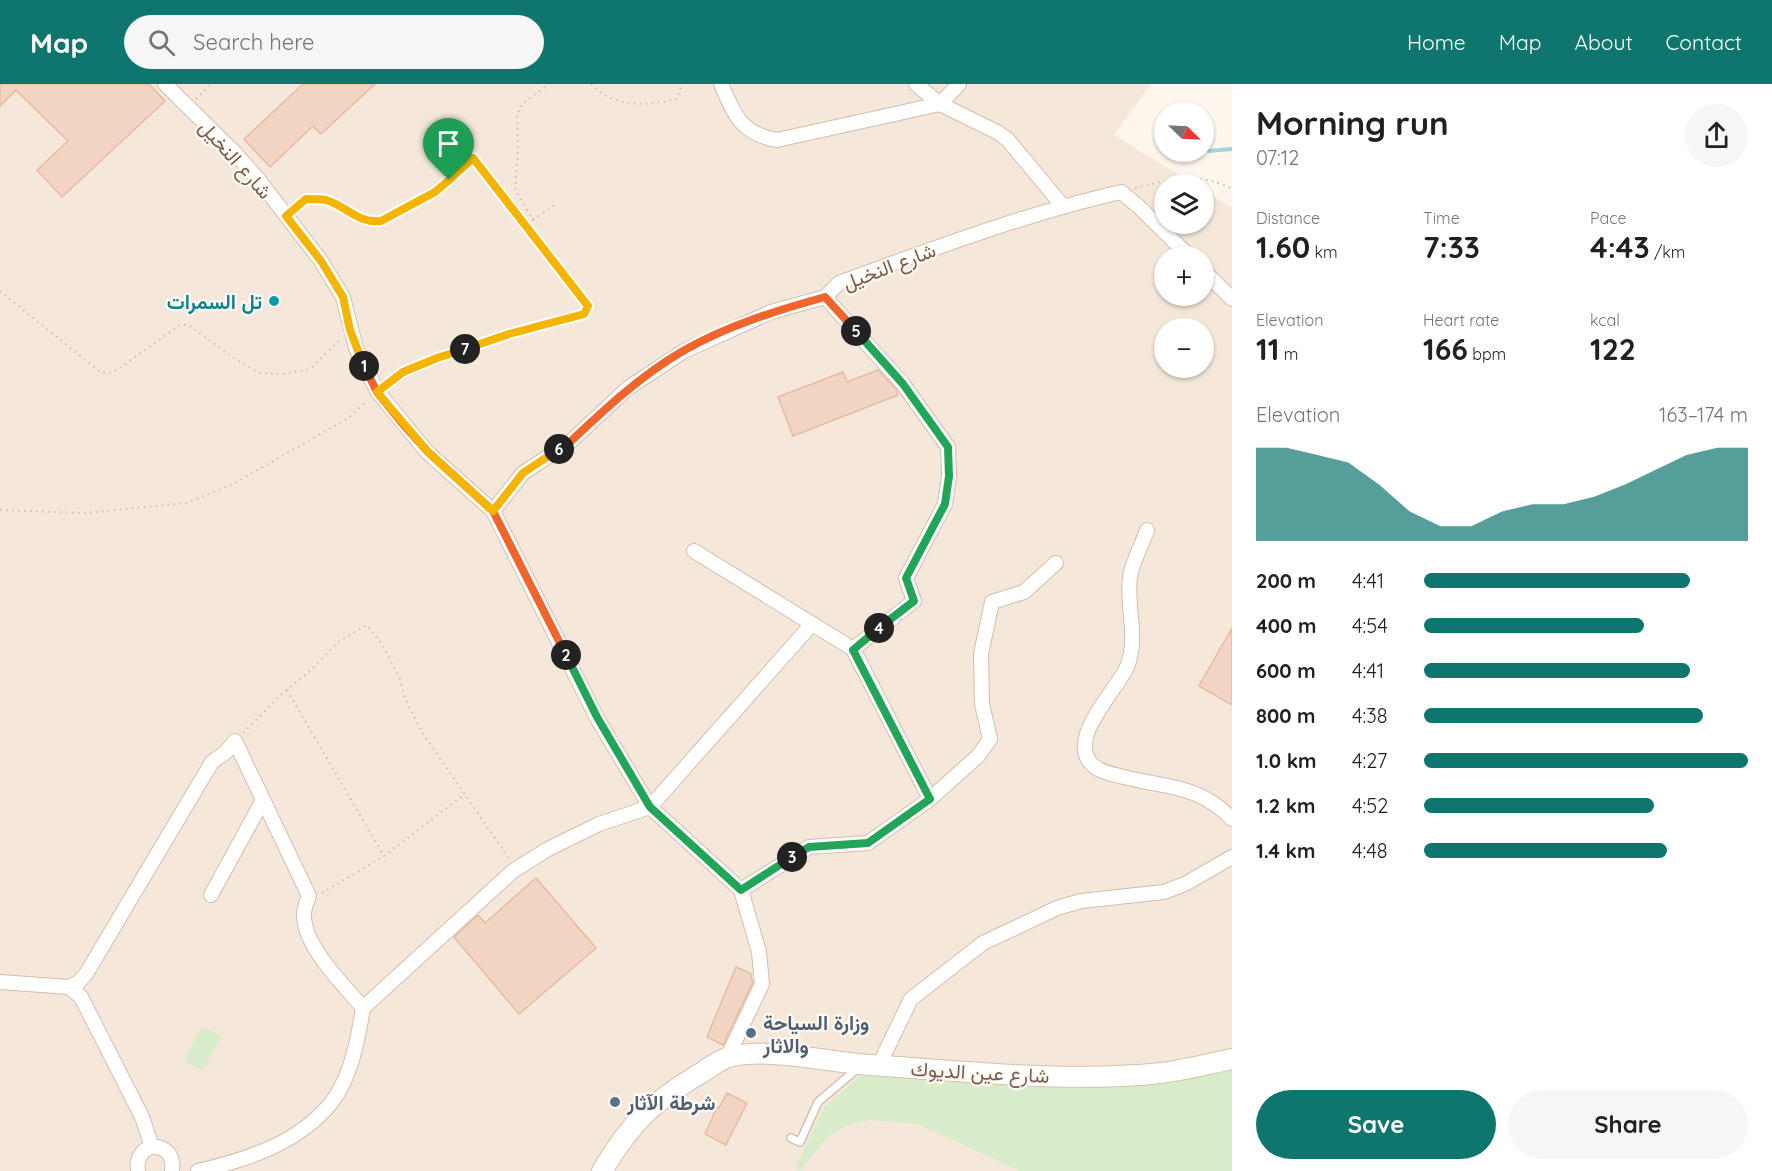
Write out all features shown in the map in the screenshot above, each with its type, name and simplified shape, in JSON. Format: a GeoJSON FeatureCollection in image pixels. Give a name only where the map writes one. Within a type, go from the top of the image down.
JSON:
{"type":"FeatureCollection","features":[{"type":"Feature","properties":{"kind":"main road","name":"شارع عين الديوك"},"geometry":{"type":"LineString","coordinates":[[727,1058],[744,1055],[781,1056],[987,1073],[1101,1076],[1160,1073],[1232,1059]]}},
{"type":"Feature","properties":{"kind":"main road"},"geometry":{"type":"LineString","coordinates":[[602,1171],[641,1116],[666,1095],[727,1058]]}},
{"type":"Feature","properties":{"kind":"main road"},"geometry":{"type":"LineString","coordinates":[[618,1171],[622,1158],[635,1137],[666,1095]]}},
{"type":"Feature","properties":{"kind":"street","name":"شارع النخيل"},"geometry":{"type":"LineString","coordinates":[[165,84],[258,178],[321,261],[343,297],[356,348],[377,392],[428,452],[493,511],[523,473],[569,443],[628,388],[684,351],[771,312],[825,297],[839,283],[855,277],[987,229],[1062,205],[1121,192]]}},
{"type":"Feature","properties":{"kind":"street"},"geometry":{"type":"LineString","coordinates":[[721,84],[732,110],[742,124],[752,132],[777,140],[940,104],[959,84]]}},
{"type":"Feature","properties":{"kind":"street"},"geometry":{"type":"LineString","coordinates":[[916,84],[940,104],[1007,139],[1062,205]]}},
{"type":"Feature","properties":{"kind":"street"},"geometry":{"type":"LineString","coordinates":[[1121,192],[1179,246]]}},
{"type":"Feature","properties":{"kind":"street"},"geometry":{"type":"LineString","coordinates":[[1214,281],[1232,299]]}},
{"type":"Feature","properties":{"kind":"street"},"geometry":{"type":"LineString","coordinates":[[825,297],[903,384],[948,447],[949,476],[945,504],[906,578],[914,601],[853,650]]}},
{"type":"Feature","properties":{"kind":"street"},"geometry":{"type":"LineString","coordinates":[[493,511],[597,717],[650,807],[741,890],[759,952],[762,984],[727,1058]]}},
{"type":"Feature","properties":{"kind":"street"},"geometry":{"type":"LineString","coordinates":[[1148,530],[1130,576],[1133,646],[1119,681],[1090,723],[1085,739],[1085,752],[1090,762],[1099,770],[1145,783],[1182,788],[1220,806],[1232,819]]}},
{"type":"Feature","properties":{"kind":"street"},"geometry":{"type":"LineString","coordinates":[[694,550],[853,650],[930,799]]}},
{"type":"Feature","properties":{"kind":"street"},"geometry":{"type":"LineString","coordinates":[[741,890],[809,847],[868,843],[930,799],[978,756],[990,739],[982,704],[981,654],[992,602],[1024,592],[1056,563]]}},
{"type":"Feature","properties":{"kind":"street"},"geometry":{"type":"LineString","coordinates":[[198,1171],[235,1162],[264,1151],[288,1139],[319,1117],[332,1102],[351,1061],[363,1008],[516,870],[548,849],[599,824],[650,807],[812,624]]}},
{"type":"Feature","properties":{"kind":"street"},"geometry":{"type":"LineString","coordinates":[[0,982],[69,987],[78,983],[86,974],[212,762],[226,752],[235,741],[309,896],[303,914],[314,948],[363,1008]]}},
{"type":"Feature","properties":{"kind":"street"},"geometry":{"type":"LineString","coordinates":[[211,895],[263,800]]}},
{"type":"Feature","properties":{"kind":"street"},"geometry":{"type":"LineString","coordinates":[[870,1065],[911,999],[983,943],[1065,905],[1081,901],[1164,892],[1185,884],[1232,856]]}},
{"type":"Feature","properties":{"kind":"street"},"geometry":{"type":"LineString","coordinates":[[69,987],[81,997],[141,1118],[152,1147]]}},
{"type":"Feature","properties":{"kind":"street"},"geometry":{"type":"LineString","coordinates":[[138,1171],[138,1158],[146,1149],[158,1147],[169,1153],[174,1171]]}},
{"type":"Feature","properties":{"kind":"lane"},"geometry":{"type":"LineString","coordinates":[[791,1138],[800,1142],[818,1102],[870,1065]]}},
{"type":"Feature","properties":{"kind":"path"},"geometry":{"type":"LineString","coordinates":[[188,107],[211,84]]}},
{"type":"Feature","properties":{"kind":"path"},"geometry":{"type":"LineString","coordinates":[[533,220],[515,189],[518,152],[517,116],[522,104],[549,84]]}},
{"type":"Feature","properties":{"kind":"path"},"geometry":{"type":"LineString","coordinates":[[591,84],[599,92],[617,100],[631,104],[654,104],[677,99],[682,84]]}},
{"type":"Feature","properties":{"kind":"path"},"geometry":{"type":"LineString","coordinates":[[0,510],[86,513],[186,503],[231,485],[347,420],[403,372],[509,334],[584,314],[588,306],[473,158],[435,192],[381,221],[363,220],[325,200],[306,199],[286,216]]}},
{"type":"Feature","properties":{"kind":"path"},"geometry":{"type":"LineString","coordinates":[[1121,192],[1183,178],[1220,182],[1232,189]]}},
{"type":"Feature","properties":{"kind":"path"},"geometry":{"type":"LineString","coordinates":[[530,232],[533,220],[555,205]]}},
{"type":"Feature","properties":{"kind":"path"},"geometry":{"type":"LineString","coordinates":[[0,291],[100,372],[110,373],[145,352],[180,324],[190,326],[235,359],[259,373],[284,374],[310,369],[350,330]]}},
{"type":"Feature","properties":{"kind":"path"},"geometry":{"type":"LineString","coordinates":[[235,741],[338,642],[367,625],[382,646],[400,679],[405,699],[422,732],[516,870]]}},
{"type":"Feature","properties":{"kind":"path"},"geometry":{"type":"LineString","coordinates":[[287,689],[384,856]]}},
{"type":"Feature","properties":{"kind":"path"},"geometry":{"type":"LineString","coordinates":[[307,902],[384,856],[465,794]]}},
{"type":"Feature","properties":{"kind":"shaded area"},"geometry":{"type":"Polygon","coordinates":[[[0,84],[1151,84],[1114,135],[1154,160],[1154,162],[1158,162],[1178,174],[1154,174],[1154,234],[1214,234],[1214,197],[1232,208],[1232,1171],[0,1171],[0,84]]]}},
{"type":"Feature","properties":{"kind":"green space"},"geometry":{"type":"Polygon","coordinates":[[[202,1026],[221,1036],[203,1071],[184,1061],[202,1026]]]}},
{"type":"Feature","properties":{"kind":"green space"},"geometry":{"type":"Polygon","coordinates":[[[1232,1070],[1232,1171],[1020,1171],[918,1124],[871,1120],[850,1124],[828,1136],[800,1171],[795,1169],[825,1106],[866,1071],[1071,1088],[1158,1084],[1232,1070]]]}},
{"type":"Feature","properties":{"kind":"building"},"geometry":{"type":"Polygon","coordinates":[[[0,84],[149,84],[165,101],[62,197],[37,170],[68,141],[16,90],[0,106],[0,84]]]}},
{"type":"Feature","properties":{"kind":"building"},"geometry":{"type":"Polygon","coordinates":[[[303,84],[375,84],[321,134],[313,126],[270,167],[244,139],[303,84]]]}},
{"type":"Feature","properties":{"kind":"building"},"geometry":{"type":"Polygon","coordinates":[[[878,370],[896,389],[898,395],[793,436],[778,397],[843,372],[847,382],[878,370]]]}},
{"type":"Feature","properties":{"kind":"building"},"geometry":{"type":"Polygon","coordinates":[[[1232,628],[1232,705],[1199,686],[1232,628]]]}},
{"type":"Feature","properties":{"kind":"building"},"geometry":{"type":"Polygon","coordinates":[[[536,878],[596,948],[519,1014],[454,937],[478,915],[485,923],[536,878]]]}},
{"type":"Feature","properties":{"kind":"building"},"geometry":{"type":"Polygon","coordinates":[[[736,967],[750,973],[753,982],[723,1045],[707,1037],[736,967]]]}},
{"type":"Feature","properties":{"kind":"building"},"geometry":{"type":"Polygon","coordinates":[[[727,1093],[747,1103],[726,1145],[705,1134],[717,1107],[719,1108],[727,1093]]]}},
{"type":"Feature","properties":{"kind":"waterway"},"geometry":{"type":"LineString","coordinates":[[1214,151],[1232,149]]}},
{"type":"Feature","properties":{"kind":"place","name":"تل السمرات"},"geometry":{"type":"Point","coordinates":[274,301]}},
{"type":"Feature","properties":{"kind":"place","name":"وزارة السياحة والاثار"},"geometry":{"type":"Point","coordinates":[751,1033]}},
{"type":"Feature","properties":{"kind":"place","name":"شرطة الآثار"},"geometry":{"type":"Point","coordinates":[615,1102]}},
{"type":"Feature","properties":{"kind":"route"},"geometry":{"type":"LineString","coordinates":[[449,180],[435,192],[381,221],[363,220],[325,200],[306,199],[286,216],[321,261],[343,297],[356,348],[377,392],[428,452],[493,511],[597,717],[650,807],[741,890],[809,847],[868,843],[930,799],[853,650],[914,601],[906,578],[945,504],[949,476],[948,447],[903,384],[825,297],[771,312],[684,351],[628,388],[569,443],[523,473],[493,511],[428,452],[402,423],[377,392],[403,372],[437,358],[509,334],[584,314],[588,306],[473,158],[449,180]]}}]}
